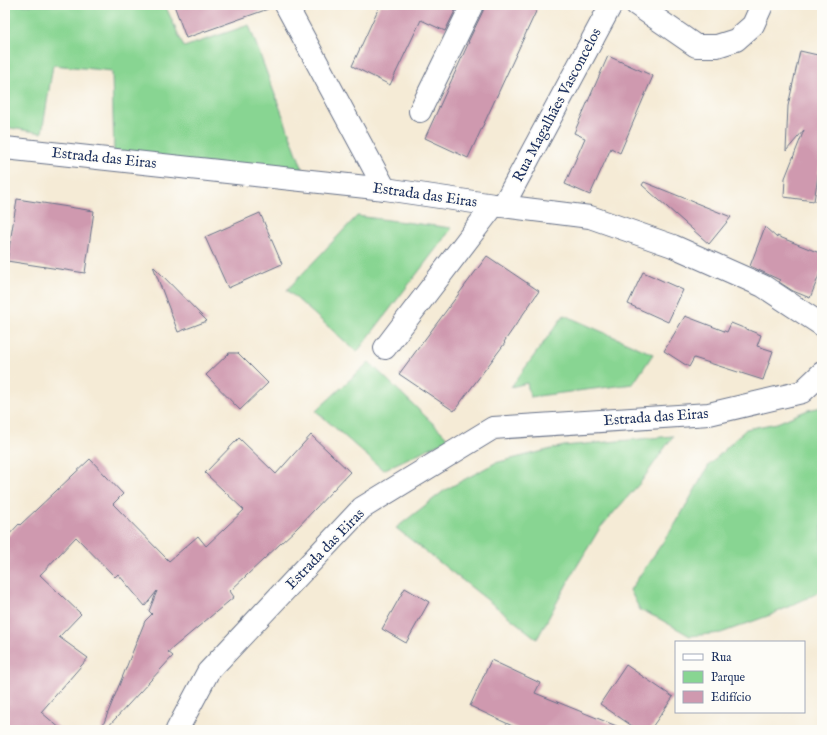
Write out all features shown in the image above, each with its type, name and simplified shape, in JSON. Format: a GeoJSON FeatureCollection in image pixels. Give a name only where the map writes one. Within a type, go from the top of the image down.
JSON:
{"type":"FeatureCollection","features":[{"type":"Feature","properties":{"kind":"street"},"geometry":{"type":"LineString","coordinates":[[286,5],[385,189]]}},
{"type":"Feature","properties":{"kind":"street"},"geometry":{"type":"LineString","coordinates":[[420,111],[472,5]]}},
{"type":"Feature","properties":{"kind":"street","name":"Rua Magalhães Vasconcelos"},"geometry":{"type":"LineString","coordinates":[[385,348],[498,205],[611,5]]}},
{"type":"Feature","properties":{"kind":"street"},"geometry":{"type":"LineString","coordinates":[[637,5],[696,46],[717,46],[736,40],[754,25],[762,5]]}},
{"type":"Feature","properties":{"kind":"street","name":"Estrada das Eiras"},"geometry":{"type":"LineString","coordinates":[[5,148],[385,189],[590,217],[673,246],[764,286],[822,325]]}},
{"type":"Feature","properties":{"kind":"street","name":"Estrada das Eiras"},"geometry":{"type":"LineString","coordinates":[[177,730],[208,672],[362,508],[493,428],[709,414],[802,392],[822,373]]}},
{"type":"Feature","properties":{"kind":"green space"},"geometry":{"type":"Polygon","coordinates":[[[5,5],[165,5],[184,47],[249,25],[303,170],[114,157],[112,71],[53,65],[42,133],[5,127],[5,5]]]}},
{"type":"Feature","properties":{"kind":"green space"},"geometry":{"type":"Polygon","coordinates":[[[357,216],[452,228],[357,352],[287,290],[357,216]]]}},
{"type":"Feature","properties":{"kind":"green space"},"geometry":{"type":"Polygon","coordinates":[[[564,315],[653,354],[633,384],[530,397],[527,383],[511,387],[564,315]]]}},
{"type":"Feature","properties":{"kind":"green space"},"geometry":{"type":"Polygon","coordinates":[[[369,362],[449,439],[383,470],[316,411],[369,362]]]}},
{"type":"Feature","properties":{"kind":"green space"},"geometry":{"type":"Polygon","coordinates":[[[822,407],[822,591],[773,614],[721,633],[690,636],[658,618],[640,610],[630,590],[676,523],[709,465],[746,429],[777,423],[808,410],[822,407]]]}},
{"type":"Feature","properties":{"kind":"green space"},"geometry":{"type":"Polygon","coordinates":[[[673,436],[641,482],[600,528],[574,571],[537,639],[396,528],[445,490],[495,463],[564,446],[673,436]]]}},
{"type":"Feature","properties":{"kind":"building"},"geometry":{"type":"Polygon","coordinates":[[[174,5],[267,5],[268,9],[186,38],[174,5]]]}},
{"type":"Feature","properties":{"kind":"building"},"geometry":{"type":"Polygon","coordinates":[[[380,5],[458,5],[445,31],[421,20],[390,85],[352,66],[380,5]]]}},
{"type":"Feature","properties":{"kind":"building"},"geometry":{"type":"Polygon","coordinates":[[[484,5],[539,5],[468,158],[425,138],[483,11],[484,5]]]}},
{"type":"Feature","properties":{"kind":"building"},"geometry":{"type":"Polygon","coordinates":[[[800,51],[822,56],[822,151],[814,201],[784,197],[785,178],[804,130],[786,151],[788,106],[800,51]]]}},
{"type":"Feature","properties":{"kind":"building"},"geometry":{"type":"Polygon","coordinates":[[[608,56],[653,76],[620,153],[611,148],[590,195],[565,184],[585,138],[574,133],[608,56]]]}},
{"type":"Feature","properties":{"kind":"building"},"geometry":{"type":"Polygon","coordinates":[[[644,182],[731,217],[709,244],[642,185],[644,182]]]}},
{"type":"Feature","properties":{"kind":"building"},"geometry":{"type":"Polygon","coordinates":[[[17,199],[94,211],[85,273],[7,261],[17,199]]]}},
{"type":"Feature","properties":{"kind":"building"},"geometry":{"type":"Polygon","coordinates":[[[260,213],[282,264],[228,288],[205,237],[260,213]]]}},
{"type":"Feature","properties":{"kind":"building"},"geometry":{"type":"Polygon","coordinates":[[[765,227],[777,238],[777,236],[822,254],[822,268],[810,298],[793,291],[779,282],[780,280],[750,266],[765,227]]]}},
{"type":"Feature","properties":{"kind":"building"},"geometry":{"type":"Polygon","coordinates":[[[487,256],[539,291],[504,342],[505,343],[454,411],[399,374],[487,256]]]}},
{"type":"Feature","properties":{"kind":"building"},"geometry":{"type":"Polygon","coordinates":[[[153,266],[207,321],[178,332],[153,266]]]}},
{"type":"Feature","properties":{"kind":"building"},"geometry":{"type":"Polygon","coordinates":[[[643,272],[683,290],[668,322],[628,304],[643,272]]]}},
{"type":"Feature","properties":{"kind":"building"},"geometry":{"type":"Polygon","coordinates":[[[685,316],[727,332],[731,323],[761,335],[757,346],[773,351],[763,380],[694,358],[689,367],[664,351],[685,316]]]}},
{"type":"Feature","properties":{"kind":"building"},"geometry":{"type":"Polygon","coordinates":[[[229,353],[238,353],[268,383],[240,410],[206,375],[229,353]]]}},
{"type":"Feature","properties":{"kind":"building"},"geometry":{"type":"Polygon","coordinates":[[[311,435],[350,472],[297,528],[230,591],[234,597],[168,652],[173,656],[105,730],[101,730],[145,621],[152,614],[149,611],[157,591],[145,606],[118,574],[115,577],[76,537],[40,575],[81,614],[59,637],[88,658],[41,712],[62,730],[5,730],[5,539],[19,524],[20,525],[90,459],[123,494],[113,504],[169,561],[198,536],[206,546],[244,510],[205,473],[239,438],[276,474],[311,435]]]}},
{"type":"Feature","properties":{"kind":"building"},"geometry":{"type":"Polygon","coordinates":[[[405,588],[429,602],[406,643],[382,629],[405,588]]]}},
{"type":"Feature","properties":{"kind":"building"},"geometry":{"type":"Polygon","coordinates":[[[491,660],[540,683],[535,693],[624,730],[521,730],[470,706],[491,660]]]}},
{"type":"Feature","properties":{"kind":"building"},"geometry":{"type":"Polygon","coordinates":[[[626,665],[673,697],[650,730],[638,730],[600,704],[626,665]]]}}]}
